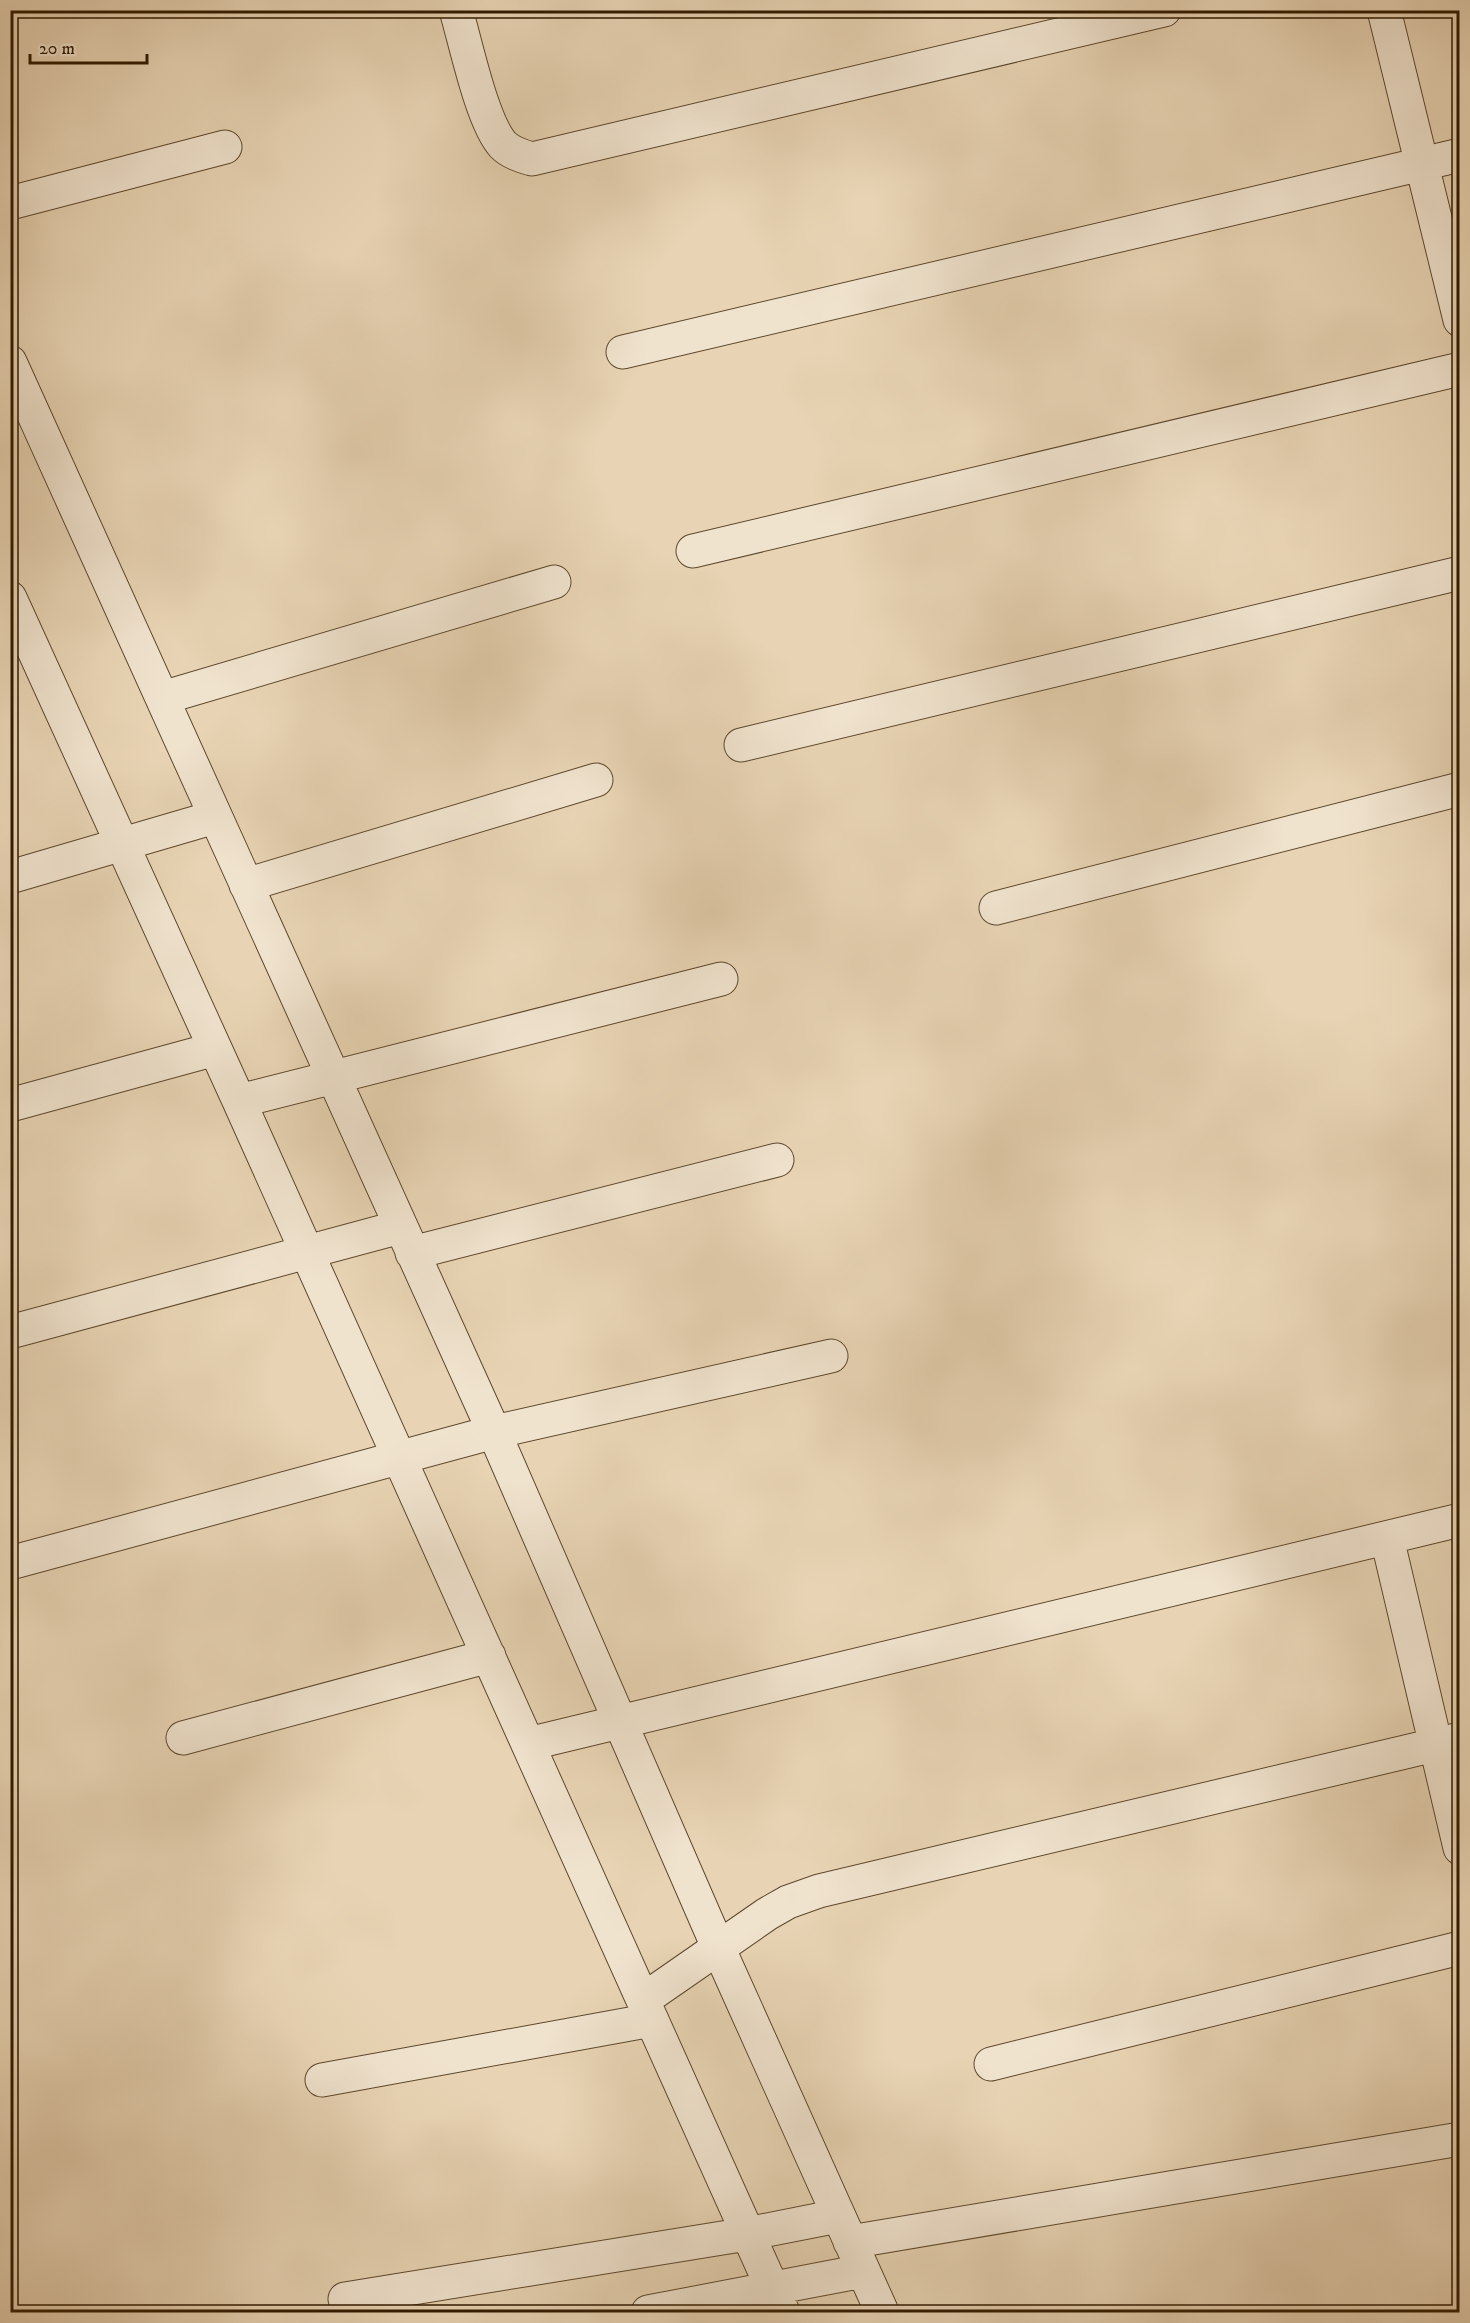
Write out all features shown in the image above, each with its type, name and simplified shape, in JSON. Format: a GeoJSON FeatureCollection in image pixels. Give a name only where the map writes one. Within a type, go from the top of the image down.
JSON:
{"type":"FeatureCollection","features":[{"type":"Feature","properties":{"kind":"street"},"geometry":{"type":"LineString","coordinates":[[456,10],[485,112],[495,133],[504,146],[518,155],[532,159],[1164,10]]}},
{"type":"Feature","properties":{"kind":"street"},"geometry":{"type":"LineString","coordinates":[[1384,10],[1460,320]]}},
{"type":"Feature","properties":{"kind":"street"},"geometry":{"type":"LineString","coordinates":[[10,203],[225,147]]}},
{"type":"Feature","properties":{"kind":"street"},"geometry":{"type":"LineString","coordinates":[[623,352],[1460,155]]}},
{"type":"Feature","properties":{"kind":"street"},"geometry":{"type":"LineString","coordinates":[[10,362],[494,1432],[718,1947],[882,2313]]}},
{"type":"Feature","properties":{"kind":"street"},"geometry":{"type":"LineString","coordinates":[[693,551],[1460,369]]}},
{"type":"Feature","properties":{"kind":"street"},"geometry":{"type":"LineString","coordinates":[[741,745],[1460,573]]}},
{"type":"Feature","properties":{"kind":"street"},"geometry":{"type":"LineString","coordinates":[[162,698],[554,582]]}},
{"type":"Feature","properties":{"kind":"street"},"geometry":{"type":"LineString","coordinates":[[10,598],[23,653],[123,846],[777,2301]]}},
{"type":"Feature","properties":{"kind":"street"},"geometry":{"type":"LineString","coordinates":[[246,885],[596,780]]}},
{"type":"Feature","properties":{"kind":"street"},"geometry":{"type":"LineString","coordinates":[[996,908],[1460,789]]}},
{"type":"Feature","properties":{"kind":"street"},"geometry":{"type":"LineString","coordinates":[[10,877],[123,846],[215,817]]}},
{"type":"Feature","properties":{"kind":"street"},"geometry":{"type":"LineString","coordinates":[[239,1101],[721,980]]}},
{"type":"Feature","properties":{"kind":"street"},"geometry":{"type":"LineString","coordinates":[[10,1105],[215,1049]]}},
{"type":"Feature","properties":{"kind":"street"},"geometry":{"type":"LineString","coordinates":[[10,1332],[306,1251],[406,1240],[777,1160]]}},
{"type":"Feature","properties":{"kind":"street"},"geometry":{"type":"LineString","coordinates":[[10,1563],[494,1432],[831,1356]]}},
{"type":"Feature","properties":{"kind":"street"},"geometry":{"type":"LineString","coordinates":[[528,1744],[1460,1520]]}},
{"type":"Feature","properties":{"kind":"street"},"geometry":{"type":"LineString","coordinates":[[1387,1538],[1448,1742],[1460,1848]]}},
{"type":"Feature","properties":{"kind":"street"},"geometry":{"type":"LineString","coordinates":[[183,1738],[489,1656]]}},
{"type":"Feature","properties":{"kind":"street"},"geometry":{"type":"LineString","coordinates":[[322,2080],[647,2010],[718,1947],[781,1906],[819,1891],[1448,1742]]}},
{"type":"Feature","properties":{"kind":"street"},"geometry":{"type":"LineString","coordinates":[[991,2064],[1460,1948]]}},
{"type":"Feature","properties":{"kind":"street"},"geometry":{"type":"LineString","coordinates":[[345,2299],[747,2234],[851,2243],[1460,2139]]}},
{"type":"Feature","properties":{"kind":"street"},"geometry":{"type":"LineString","coordinates":[[648,2313],[777,2301],[851,2243]]}}]}
